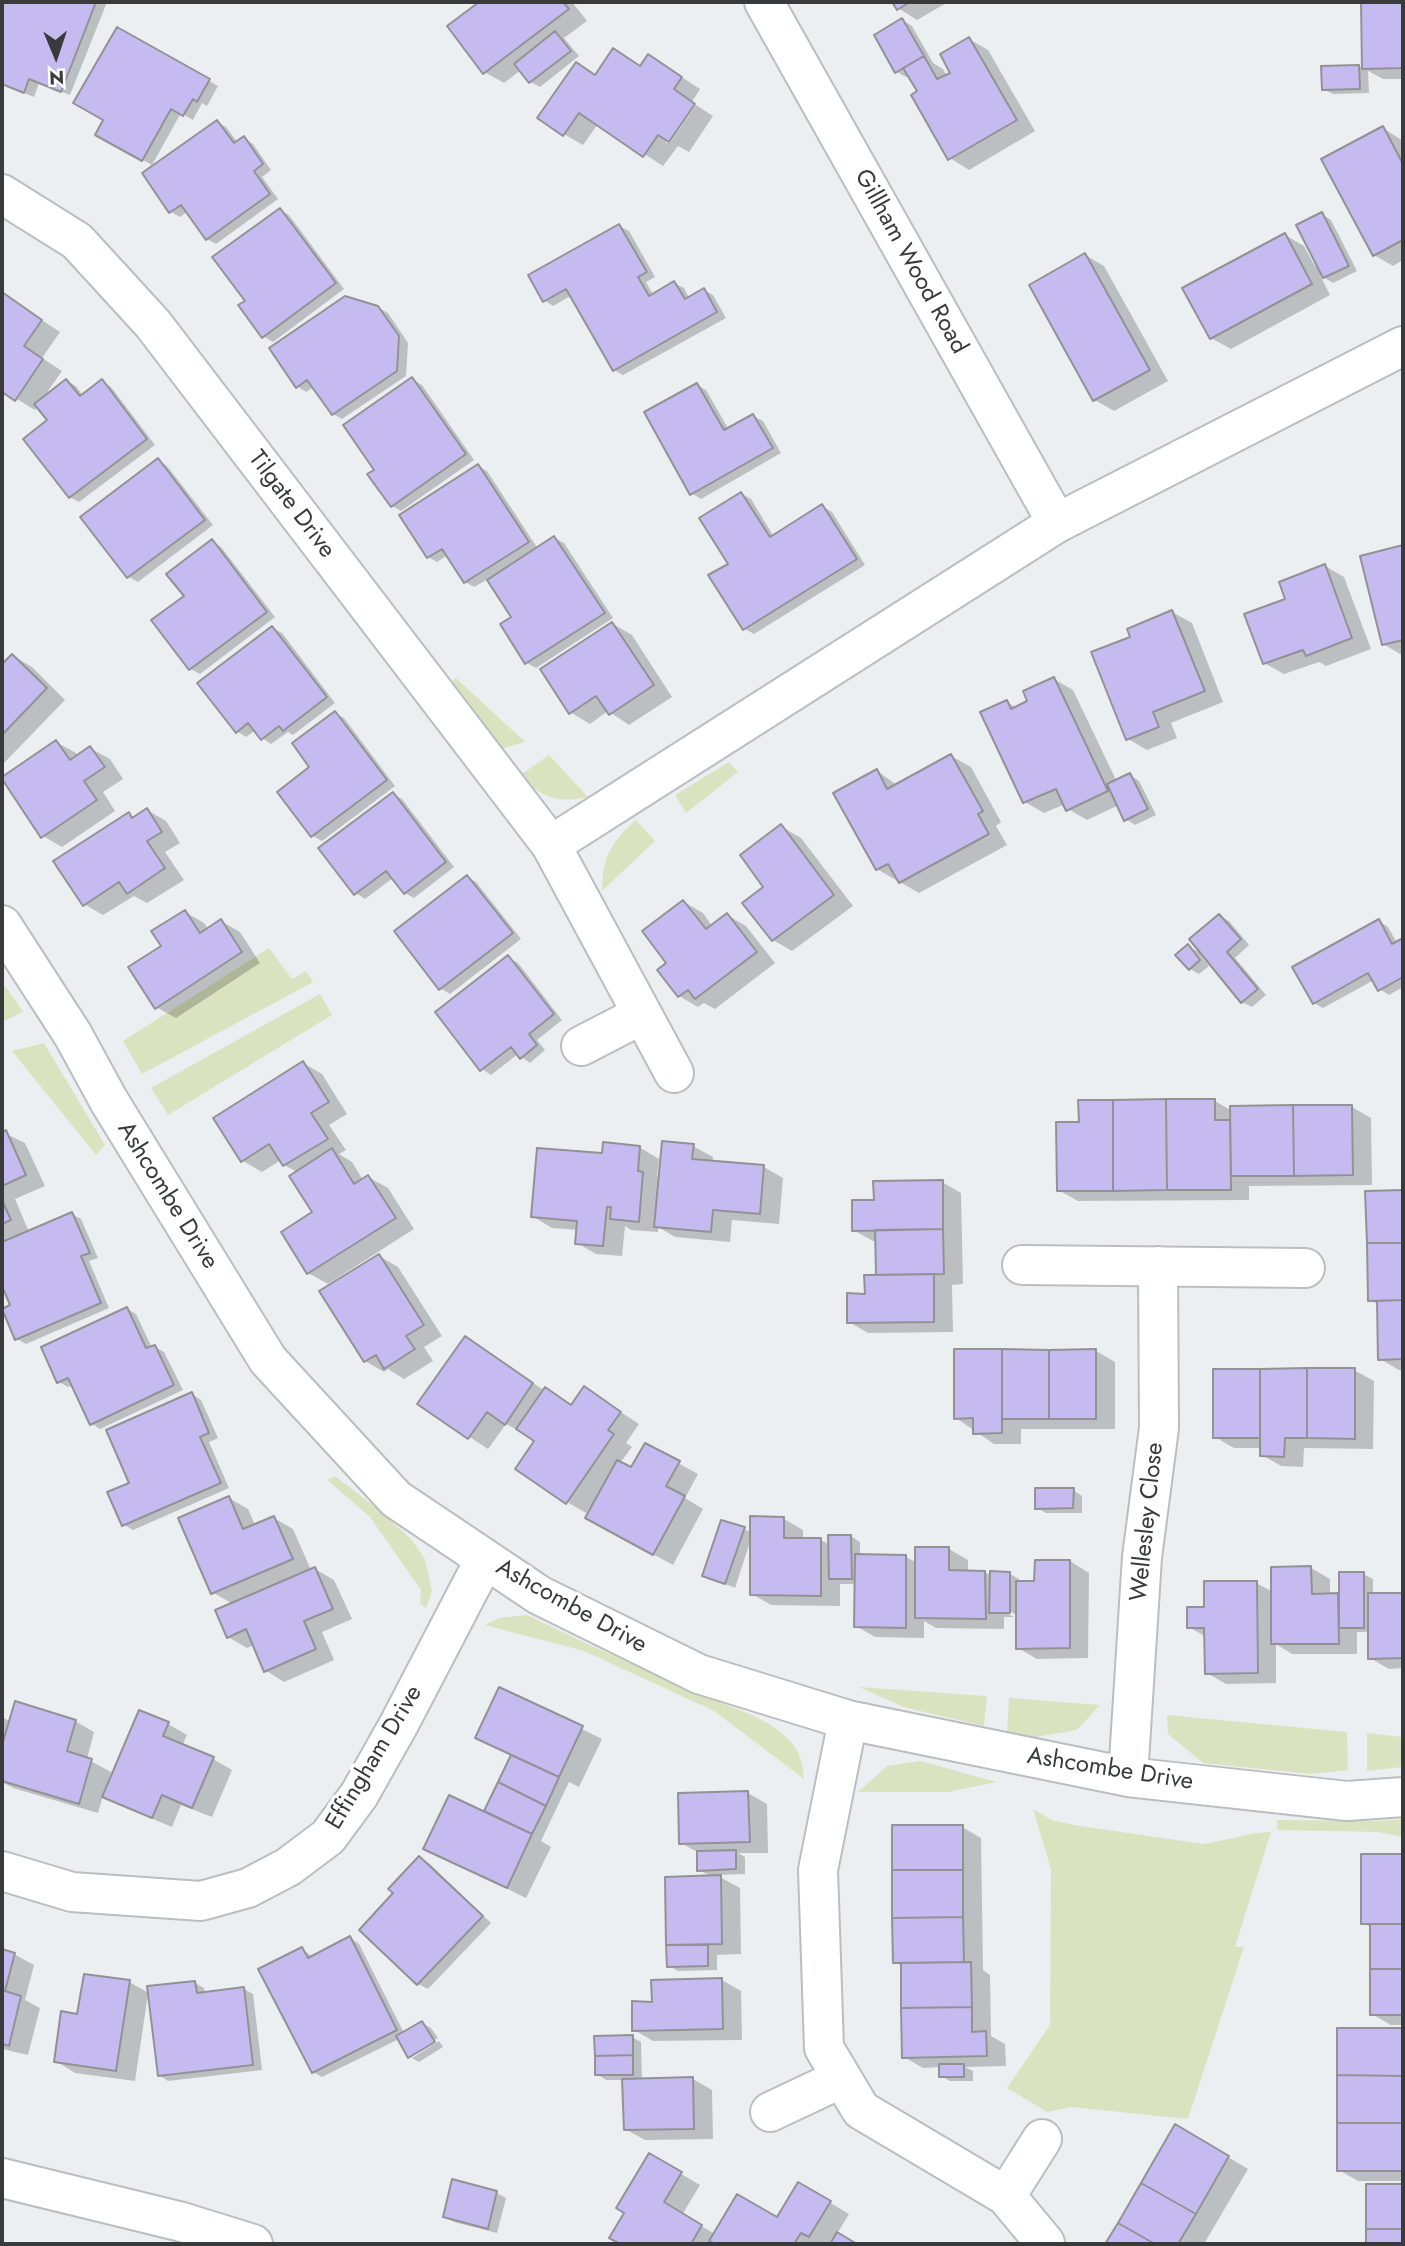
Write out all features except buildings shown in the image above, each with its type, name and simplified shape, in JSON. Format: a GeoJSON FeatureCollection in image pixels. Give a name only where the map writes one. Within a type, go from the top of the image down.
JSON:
{"type":"FeatureCollection","features":[{"type":"Feature","properties":{"kind":"street","name":"Gillham Wood Road"},"geometry":{"type":"LineString","coordinates":[[764,2],[1057,523]]}},
{"type":"Feature","properties":{"kind":"street","name":"Tilgate Drive"},"geometry":{"type":"LineString","coordinates":[[2,194],[77,241],[153,324],[551,845],[674,1073]]}},
{"type":"Feature","properties":{"kind":"street"},"geometry":{"type":"LineString","coordinates":[[551,845],[1057,523],[1403,346]]}},
{"type":"Feature","properties":{"kind":"street","name":"Ashcombe Drive"},"geometry":{"type":"LineString","coordinates":[[2,925],[73,1035],[109,1101],[268,1360],[396,1499],[539,1595],[699,1674],[848,1720],[1128,1777],[1347,1801],[1403,1797]]}},
{"type":"Feature","properties":{"kind":"street"},"geometry":{"type":"LineString","coordinates":[[581,1046],[641,1015]]}},
{"type":"Feature","properties":{"kind":"street"},"geometry":{"type":"LineString","coordinates":[[1022,1265],[1305,1268]]}},
{"type":"Feature","properties":{"kind":"street","name":"Wellesley Close"},"geometry":{"type":"LineString","coordinates":[[1128,1777],[1142,1557],[1159,1428],[1158,1266]]}},
{"type":"Feature","properties":{"kind":"street","name":"Effingham Drive"},"geometry":{"type":"LineString","coordinates":[[2,1871],[72,1892],[201,1901],[247,1888],[288,1867],[328,1837],[359,1795],[485,1559]]}},
{"type":"Feature","properties":{"kind":"street"},"geometry":{"type":"LineString","coordinates":[[848,1720],[818,1870],[824,2048],[861,2110],[1006,2196],[1045,2244]]}},
{"type":"Feature","properties":{"kind":"street"},"geometry":{"type":"LineString","coordinates":[[770,2112],[842,2078]]}},
{"type":"Feature","properties":{"kind":"street"},"geometry":{"type":"LineString","coordinates":[[1006,2196],[1042,2139]]}},
{"type":"Feature","properties":{"kind":"street"},"geometry":{"type":"LineString","coordinates":[[2,2178],[184,2233],[253,2244]]}},
{"type":"Feature","properties":{"kind":"green space"},"geometry":{"type":"Polygon","coordinates":[[[456,678],[525,742],[498,750],[448,684],[456,678]]]}},
{"type":"Feature","properties":{"kind":"green space"},"geometry":{"type":"Polygon","coordinates":[[[549,755],[588,797],[567,800],[550,797],[519,776],[549,755]]]}},
{"type":"Feature","properties":{"kind":"green space"},"geometry":{"type":"Polygon","coordinates":[[[729,762],[738,772],[686,813],[675,795],[729,762]]]}},
{"type":"Feature","properties":{"kind":"green space"},"geometry":{"type":"Polygon","coordinates":[[[636,820],[655,841],[602,891],[606,859],[614,843],[636,820]]]}},
{"type":"Feature","properties":{"kind":"green space"},"geometry":{"type":"Polygon","coordinates":[[[269,948],[292,979],[306,971],[313,982],[142,1074],[123,1041],[269,948]]]}},
{"type":"Feature","properties":{"kind":"green space"},"geometry":{"type":"Polygon","coordinates":[[[2,984],[23,1012],[2,1022],[2,984]]]}},
{"type":"Feature","properties":{"kind":"green space"},"geometry":{"type":"Polygon","coordinates":[[[320,994],[332,1015],[168,1115],[151,1088],[320,994]]]}},
{"type":"Feature","properties":{"kind":"green space"},"geometry":{"type":"Polygon","coordinates":[[[44,1043],[105,1145],[96,1155],[12,1051],[44,1043]]]}},
{"type":"Feature","properties":{"kind":"green space"},"geometry":{"type":"Polygon","coordinates":[[[335,1476],[411,1539],[425,1559],[432,1591],[426,1608],[420,1604],[421,1590],[370,1517],[327,1480],[335,1476]]]}},
{"type":"Feature","properties":{"kind":"green space"},"geometry":{"type":"Polygon","coordinates":[[[527,1615],[766,1722],[794,1745],[801,1761],[804,1779],[714,1711],[584,1651],[485,1625],[499,1618],[527,1615]]]}},
{"type":"Feature","properties":{"kind":"green space"},"geometry":{"type":"Polygon","coordinates":[[[859,1687],[987,1696],[984,1726],[903,1707],[859,1687]]]}},
{"type":"Feature","properties":{"kind":"green space"},"geometry":{"type":"Polygon","coordinates":[[[1009,1698],[1100,1705],[1077,1730],[1036,1737],[1007,1732],[1009,1698]]]}},
{"type":"Feature","properties":{"kind":"green space"},"geometry":{"type":"Polygon","coordinates":[[[1167,1715],[1347,1732],[1348,1770],[1311,1774],[1203,1763],[1168,1734],[1167,1715]]]}},
{"type":"Feature","properties":{"kind":"green space"},"geometry":{"type":"Polygon","coordinates":[[[1367,1733],[1403,1737],[1403,1767],[1367,1771],[1367,1733]]]}},
{"type":"Feature","properties":{"kind":"green space"},"geometry":{"type":"Polygon","coordinates":[[[920,1761],[997,1782],[948,1792],[858,1792],[887,1766],[920,1761]]]}},
{"type":"Feature","properties":{"kind":"green space"},"geometry":{"type":"Polygon","coordinates":[[[1033,1809],[1052,1820],[1074,1825],[1203,1844],[1271,1832],[1235,1947],[1244,1947],[1188,2119],[1071,2107],[1047,2112],[1007,2088],[1050,2025],[1051,1869],[1033,1809]]]}},
{"type":"Feature","properties":{"kind":"green space"},"geometry":{"type":"Polygon","coordinates":[[[1403,1819],[1403,1837],[1378,1832],[1277,1830],[1277,1820],[1403,1819]]]}}]}
